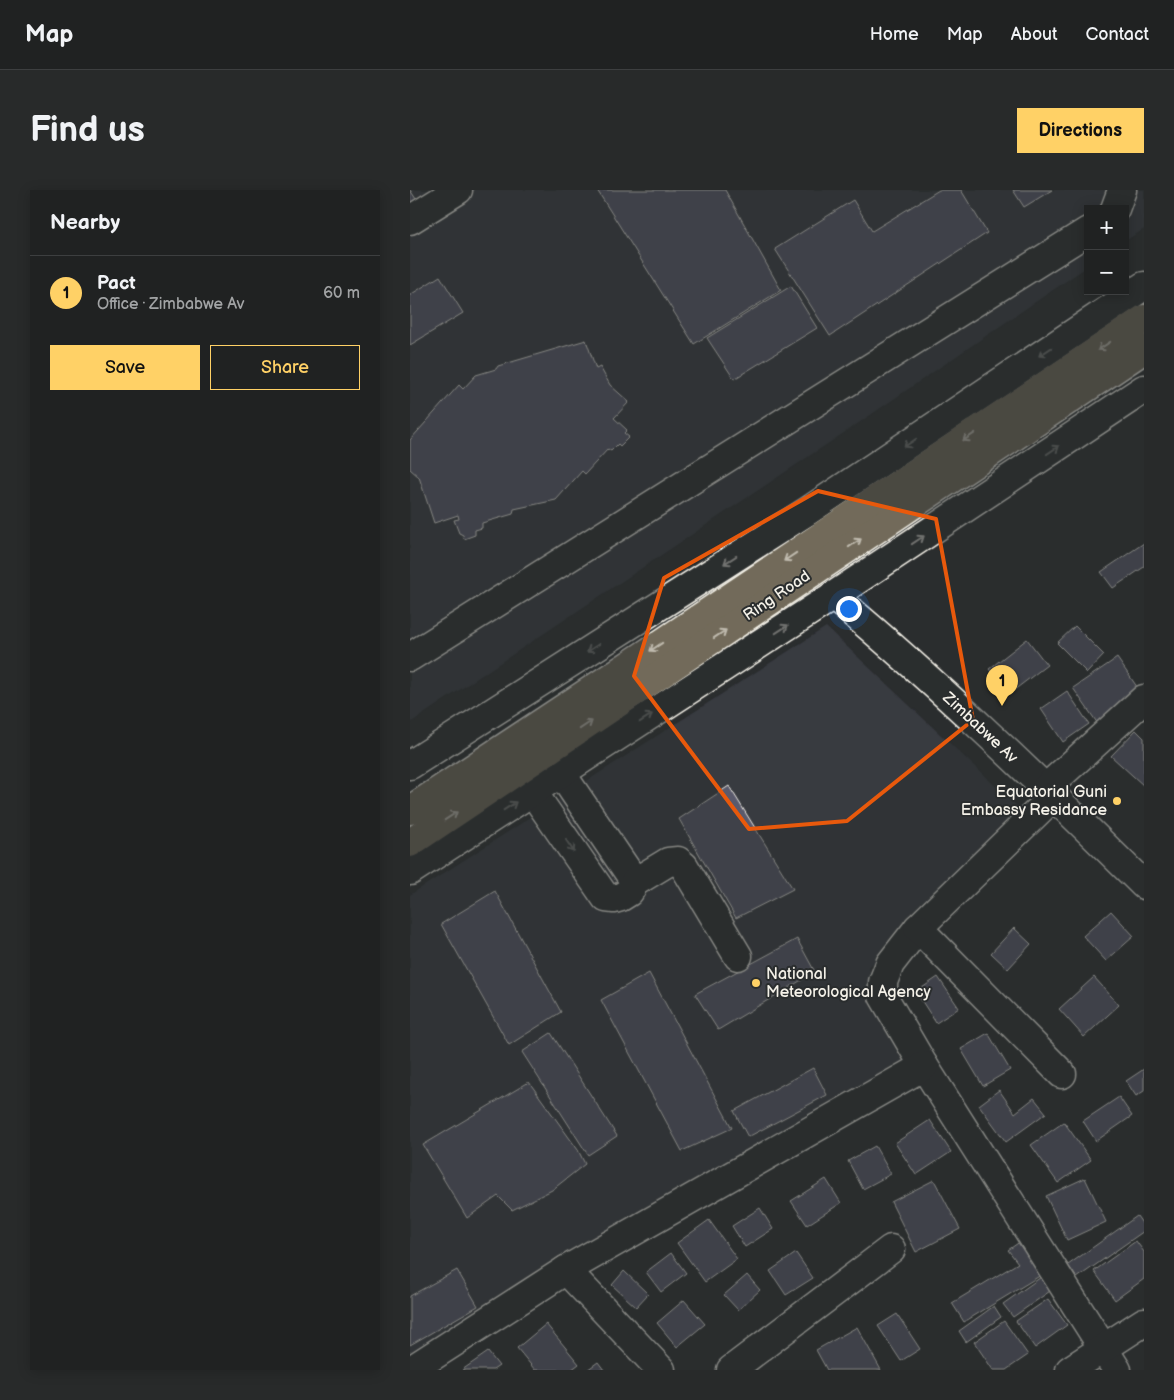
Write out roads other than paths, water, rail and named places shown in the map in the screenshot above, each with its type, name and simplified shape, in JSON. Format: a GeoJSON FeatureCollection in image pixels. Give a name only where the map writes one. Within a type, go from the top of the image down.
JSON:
{"type":"FeatureCollection","features":[{"type":"Feature","properties":{"kind":"highway","name":"Ring Road"},"geometry":{"type":"LineString","coordinates":[[410,810],[648,653],[1144,319]]}},
{"type":"Feature","properties":{"kind":"highway","name":"Ring Road"},"geometry":{"type":"LineString","coordinates":[[410,843],[1144,350]]}},
{"type":"Feature","properties":{"kind":"street"},"geometry":{"type":"LineString","coordinates":[[410,220],[458,190]]}},
{"type":"Feature","properties":{"kind":"street"},"geometry":{"type":"LineString","coordinates":[[1116,205],[1122,190]]}},
{"type":"Feature","properties":{"kind":"street"},"geometry":{"type":"LineString","coordinates":[[410,657],[1084,234]]}},
{"type":"Feature","properties":{"kind":"street"},"geometry":{"type":"LineString","coordinates":[[410,765],[808,510],[1144,286]]}},
{"type":"Feature","properties":{"kind":"street"},"geometry":{"type":"LineString","coordinates":[[410,871],[833,596],[1144,389]]}},
{"type":"Feature","properties":{"kind":"street","name":"Zimbabwe Av"},"geometry":{"type":"LineString","coordinates":[[833,596],[874,630],[1050,792],[1144,885]]}},
{"type":"Feature","properties":{"kind":"street"},"geometry":{"type":"LineString","coordinates":[[1111,1359],[924,1066],[883,996],[883,982],[890,964],[918,928],[1050,792],[1144,699]]}},
{"type":"Feature","properties":{"kind":"street"},"geometry":{"type":"LineString","coordinates":[[561,773],[635,882]]}},
{"type":"Feature","properties":{"kind":"street"},"geometry":{"type":"LineString","coordinates":[[532,791],[606,898],[614,899],[621,897],[629,892],[635,882],[668,862],[678,861],[684,866],[738,956]]}},
{"type":"Feature","properties":{"kind":"street"},"geometry":{"type":"LineString","coordinates":[[918,928],[1062,1074]]}},
{"type":"Feature","properties":{"kind":"street"},"geometry":{"type":"LineString","coordinates":[[417,1369],[566,1270],[924,1066]]}},
{"type":"Feature","properties":{"kind":"street"},"geometry":{"type":"LineString","coordinates":[[731,1370],[891,1249]]}},
{"type":"Feature","properties":{"kind":"street"},"geometry":{"type":"LineString","coordinates":[[566,1270],[661,1370]]}},
{"type":"Feature","properties":{"kind":"street"},"geometry":{"type":"LineString","coordinates":[[1070,1370],[1111,1359],[1144,1322]]}},
{"type":"Feature","properties":{"kind":"place","name":"Pact"},"geometry":{"type":"Point","coordinates":[1002,706]}},
{"type":"Feature","properties":{"kind":"place","name":"Equatorial Guni Embassy Residance"},"geometry":{"type":"Point","coordinates":[1117,801]}},
{"type":"Feature","properties":{"kind":"place","name":"National Meteorological Agency"},"geometry":{"type":"Point","coordinates":[756,983]}}]}
